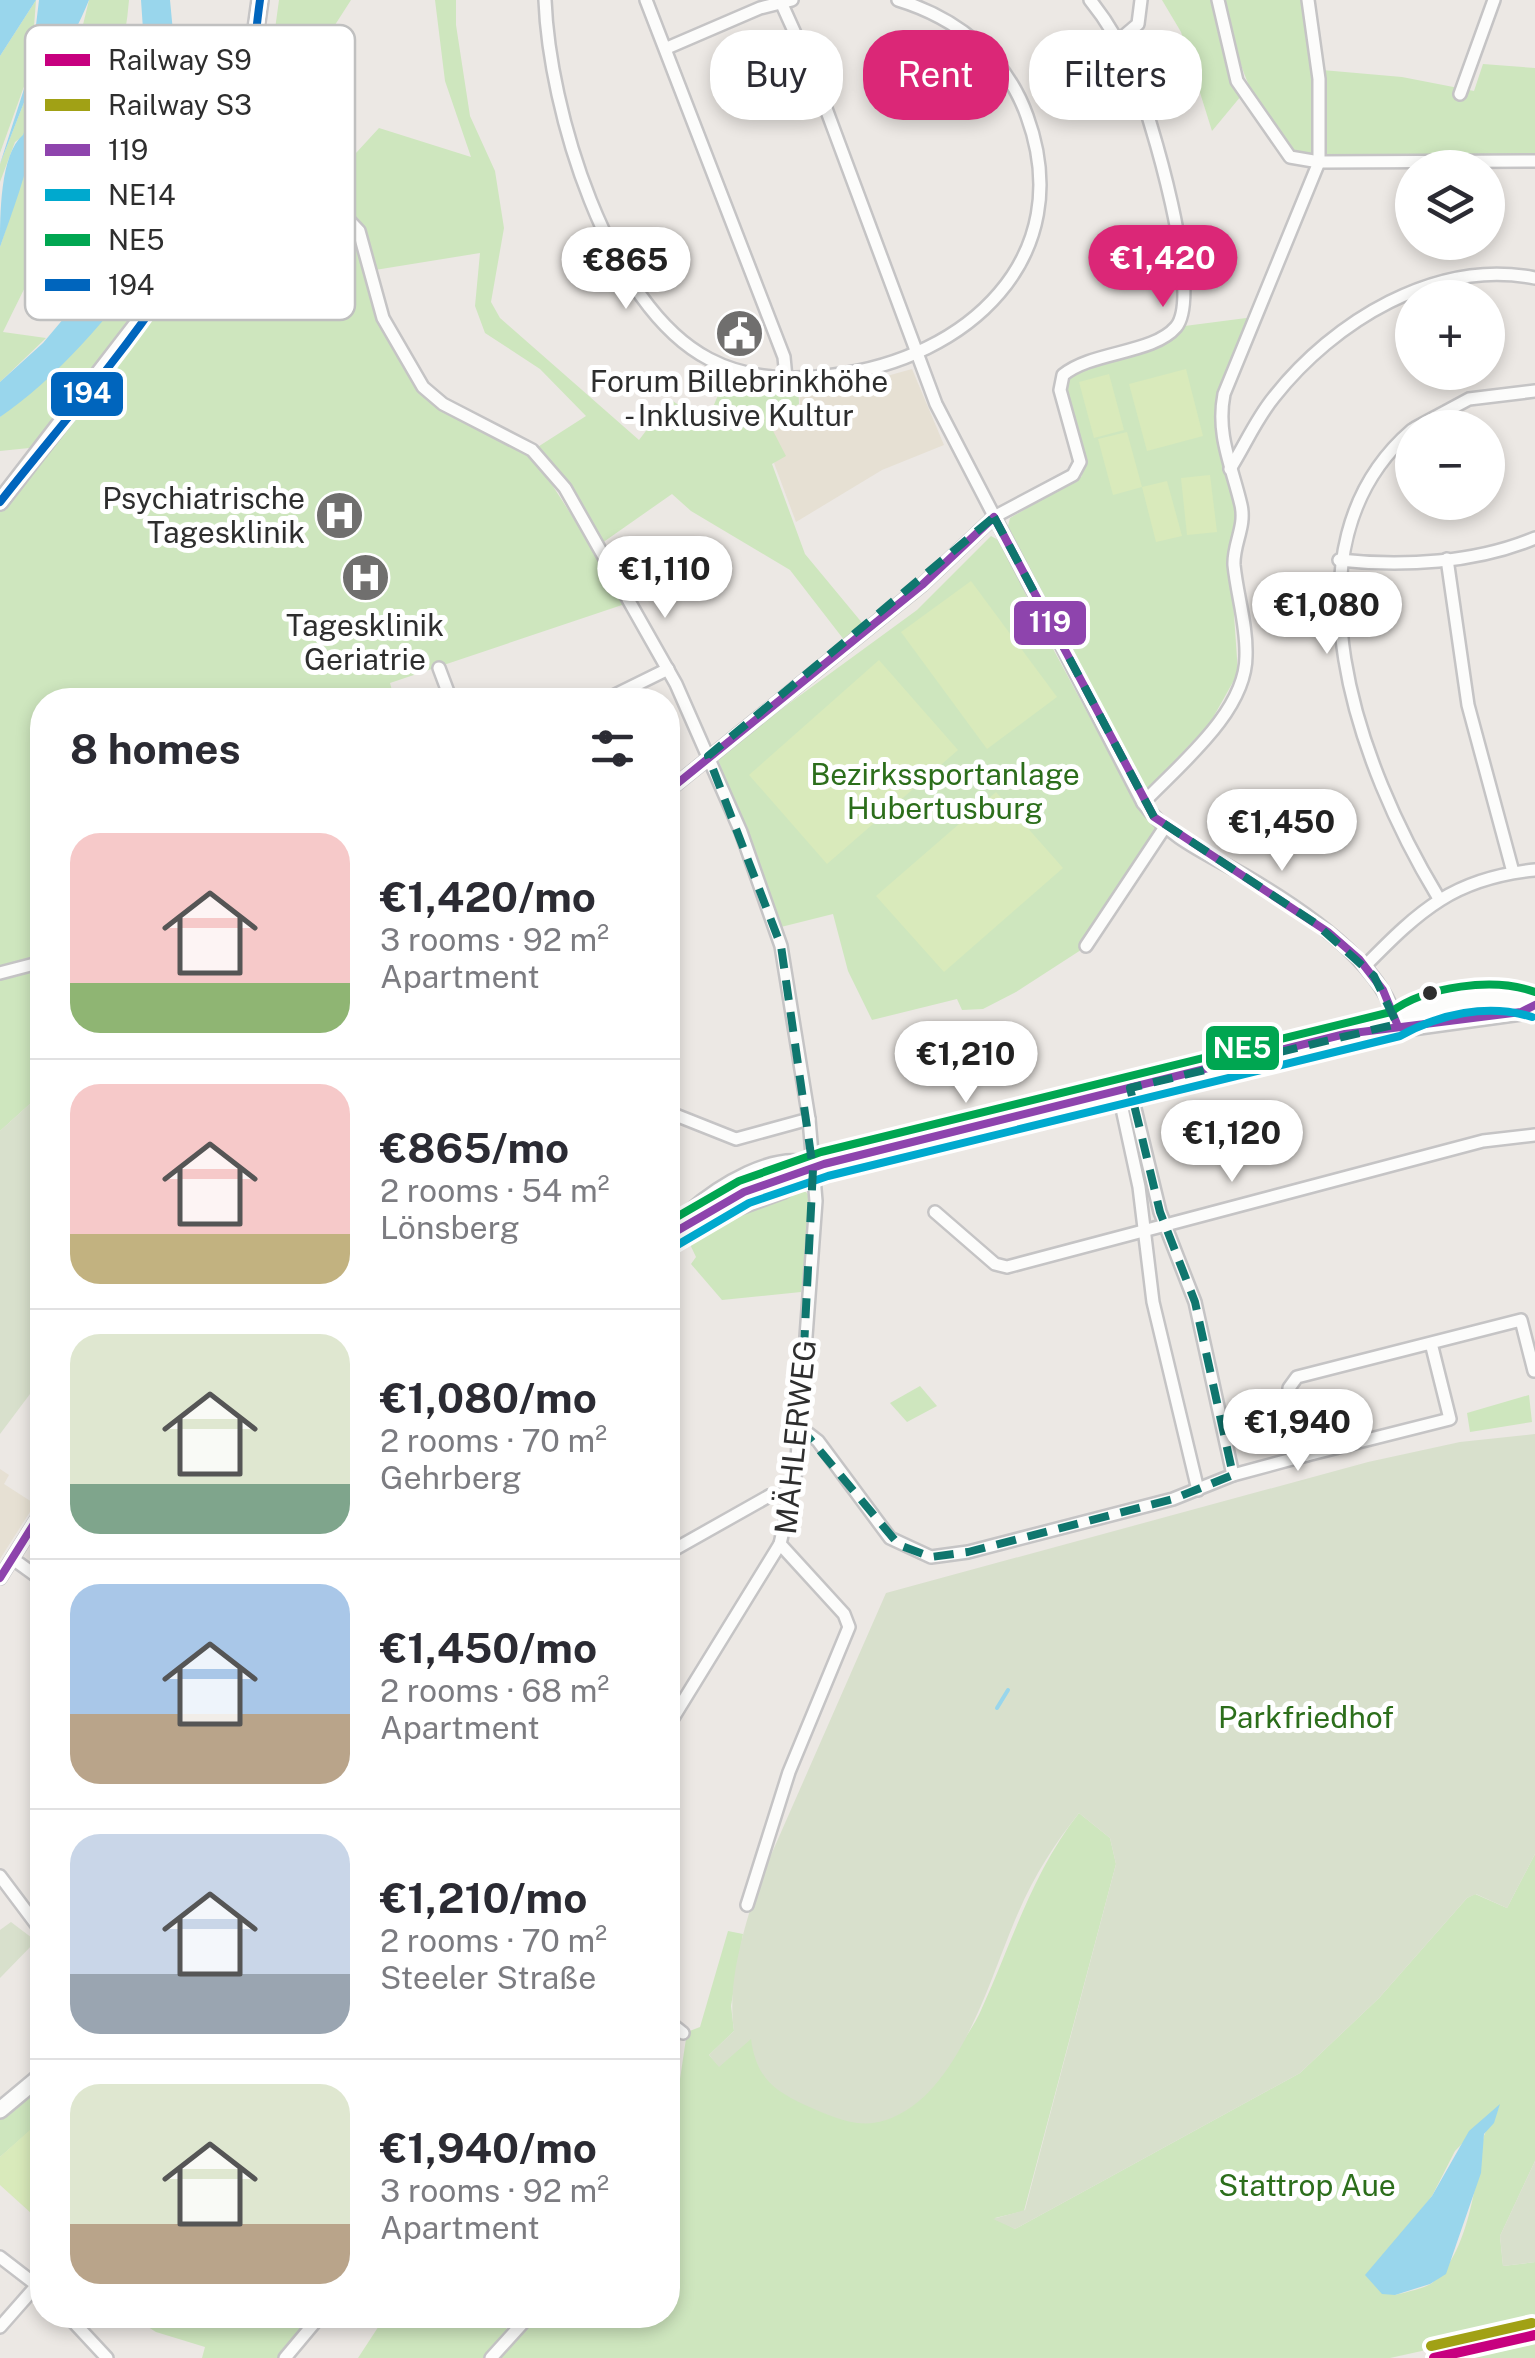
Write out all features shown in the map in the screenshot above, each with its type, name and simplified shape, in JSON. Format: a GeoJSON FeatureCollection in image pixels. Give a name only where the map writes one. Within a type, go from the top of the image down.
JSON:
{"type":"FeatureCollection","features":[{"type":"Feature","properties":{"kind":"main road"},"geometry":{"type":"LineString","coordinates":[[257,25],[260,0]]}},
{"type":"Feature","properties":{"kind":"main road"},"geometry":{"type":"LineString","coordinates":[[0,502],[139,320]]}},
{"type":"Feature","properties":{"kind":"main road"},"geometry":{"type":"LineString","coordinates":[[680,1229],[783,1190],[813,1167],[1397,1024],[1404,1015],[1427,1008],[1520,999],[1532,1005]]}},
{"type":"Feature","properties":{"kind":"main road"},"geometry":{"type":"LineString","coordinates":[[680,1224],[739,1181],[793,1161],[813,1167]]}},
{"type":"Feature","properties":{"kind":"main road"},"geometry":{"type":"LineString","coordinates":[[0,2110],[30,2085]]}},
{"type":"Feature","properties":{"kind":"street"},"geometry":{"type":"LineString","coordinates":[[546,0],[552,57],[574,147],[606,231],[638,294],[674,336],[710,360],[752,375],[786,378],[845,374],[918,354],[964,330],[1012,276],[1032,231],[1038,171],[1025,110],[998,64],[956,26],[898,0]]}},
{"type":"Feature","properties":{"kind":"street"},"geometry":{"type":"LineString","coordinates":[[646,0],[784,357],[786,378]]}},
{"type":"Feature","properties":{"kind":"street"},"geometry":{"type":"LineString","coordinates":[[1090,0],[1110,30]]}},
{"type":"Feature","properties":{"kind":"street"},"geometry":{"type":"LineString","coordinates":[[1131,30],[1138,24],[1141,0]]}},
{"type":"Feature","properties":{"kind":"street"},"geometry":{"type":"LineString","coordinates":[[1218,0],[1233,69],[1267,128],[1290,157],[1319,162],[1535,160]]}},
{"type":"Feature","properties":{"kind":"street"},"geometry":{"type":"LineString","coordinates":[[1143,802],[1236,697],[1244,673],[1246,643],[1234,563],[1242,515],[1221,433],[1224,394],[1319,162],[1319,79],[1308,0]]}},
{"type":"Feature","properties":{"kind":"street"},"geometry":{"type":"LineString","coordinates":[[1460,94],[1494,0]]}},
{"type":"Feature","properties":{"kind":"street"},"geometry":{"type":"LineString","coordinates":[[667,48],[784,1],[942,415],[1143,802],[1164,827],[1284,901],[1365,966],[1391,1001],[1397,1024]]}},
{"type":"Feature","properties":{"kind":"street"},"geometry":{"type":"LineString","coordinates":[[680,780],[863,635],[994,517],[1078,469],[1060,390],[1063,375],[1170,333],[1185,308],[1180,252],[1149,120]]}},
{"type":"Feature","properties":{"kind":"street","name":"MÄHLERWEG"},"geometry":{"type":"LineString","coordinates":[[355,229],[368,254],[383,318],[413,374],[443,404],[532,450],[586,520],[677,688]]}},
{"type":"Feature","properties":{"kind":"street"},"geometry":{"type":"LineString","coordinates":[[1230,469],[1254,424],[1288,380],[1359,320],[1396,299],[1432,286],[1497,275],[1535,278]]}},
{"type":"Feature","properties":{"kind":"street"},"geometry":{"type":"LineString","coordinates":[[1449,410],[1469,399],[1535,391]]}},
{"type":"Feature","properties":{"kind":"street"},"geometry":{"type":"LineString","coordinates":[[1395,447],[1359,495],[1340,560],[1338,593],[1367,743],[1394,814],[1438,897]]}},
{"type":"Feature","properties":{"kind":"street"},"geometry":{"type":"LineString","coordinates":[[1340,560],[1447,559],[1505,550],[1535,538]]}},
{"type":"Feature","properties":{"kind":"street"},"geometry":{"type":"LineString","coordinates":[[1447,559],[1468,704],[1512,872]]}},
{"type":"Feature","properties":{"kind":"street"},"geometry":{"type":"LineString","coordinates":[[440,668],[447,688]]}},
{"type":"Feature","properties":{"kind":"street"},"geometry":{"type":"LineString","coordinates":[[629,688],[668,669]]}},
{"type":"Feature","properties":{"kind":"street","name":"MÄHLERWEG"},"geometry":{"type":"LineString","coordinates":[[680,695],[708,756],[781,946],[810,1118],[816,1216],[793,1492],[780,1544],[844,1614],[849,1627],[795,1757],[747,1905]]}},
{"type":"Feature","properties":{"kind":"street"},"geometry":{"type":"LineString","coordinates":[[1086,946],[1164,827]]}},
{"type":"Feature","properties":{"kind":"street"},"geometry":{"type":"LineString","coordinates":[[1365,966],[1438,897],[1474,881],[1535,870]]}},
{"type":"Feature","properties":{"kind":"street"},"geometry":{"type":"LineString","coordinates":[[0,973],[30,965]]}},
{"type":"Feature","properties":{"kind":"street"},"geometry":{"type":"LineString","coordinates":[[1124,1089],[1166,1225],[1195,1302],[1233,1474]]}},
{"type":"Feature","properties":{"kind":"street"},"geometry":{"type":"LineString","coordinates":[[1124,1089],[1152,1302],[1198,1490]]}},
{"type":"Feature","properties":{"kind":"street"},"geometry":{"type":"LineString","coordinates":[[680,1117],[736,1139],[810,1118]]}},
{"type":"Feature","properties":{"kind":"street"},"geometry":{"type":"LineString","coordinates":[[935,1212],[1000,1267],[1484,1141],[1535,1136]]}},
{"type":"Feature","properties":{"kind":"street"},"geometry":{"type":"LineString","coordinates":[[1306,1456],[1290,1382],[1521,1320],[1534,1371]]}},
{"type":"Feature","properties":{"kind":"street"},"geometry":{"type":"LineString","coordinates":[[800,1427],[818,1441],[890,1538],[931,1556],[968,1552],[1198,1490],[1233,1474],[1450,1419],[1431,1343]]}},
{"type":"Feature","properties":{"kind":"street"},"geometry":{"type":"LineString","coordinates":[[680,1546],[769,1496],[793,1492]]}},
{"type":"Feature","properties":{"kind":"street"},"geometry":{"type":"LineString","coordinates":[[0,1578],[30,1530]]}},
{"type":"Feature","properties":{"kind":"street"},"geometry":{"type":"LineString","coordinates":[[680,1706],[780,1544]]}},
{"type":"Feature","properties":{"kind":"street"},"geometry":{"type":"LineString","coordinates":[[12,1558],[30,1571]]}},
{"type":"Feature","properties":{"kind":"street"},"geometry":{"type":"LineString","coordinates":[[0,1876],[30,1916]]}},
{"type":"Feature","properties":{"kind":"street"},"geometry":{"type":"LineString","coordinates":[[680,2030],[684,2033]]}},
{"type":"Feature","properties":{"kind":"street"},"geometry":{"type":"LineString","coordinates":[[0,2257],[30,2280]]}},
{"type":"Feature","properties":{"kind":"street"},"geometry":{"type":"LineString","coordinates":[[0,2327],[30,2297]]}},
{"type":"Feature","properties":{"kind":"street"},"geometry":{"type":"LineString","coordinates":[[78,2328],[107,2358]]}},
{"type":"Feature","properties":{"kind":"street"},"geometry":{"type":"LineString","coordinates":[[285,2358],[310,2328]]}},
{"type":"Feature","properties":{"kind":"street"},"geometry":{"type":"LineString","coordinates":[[491,2358],[518,2328]]}},
{"type":"Feature","properties":{"kind":"highlighted area"},"geometry":{"type":"Polygon","coordinates":[[[994,517],[1154,817],[1315,923],[1374,976],[1397,1024],[1130,1088],[1160,1212],[1195,1302],[1233,1475],[1173,1499],[968,1552],[931,1557],[899,1545],[800,1427],[813,1169],[781,946],[708,756],[994,517]]]}},
{"type":"Feature","properties":{"kind":"shaded area"},"geometry":{"type":"Polygon","coordinates":[[[912,369],[944,445],[882,470],[796,522],[774,463],[784,455],[768,421],[800,405],[799,382],[876,379],[912,369]]]}},
{"type":"Feature","properties":{"kind":"shaded area"},"geometry":{"type":"Polygon","coordinates":[[[0,1469],[9,1475],[4,1484],[30,1501],[30,1512],[0,1559],[0,1469]]]}},
{"type":"Feature","properties":{"kind":"green space"},"geometry":{"type":"Polygon","coordinates":[[[36,0],[34,25],[25,25],[25,84],[0,153],[0,56],[36,0]]]}},
{"type":"Feature","properties":{"kind":"green space"},"geometry":{"type":"Polygon","coordinates":[[[89,0],[129,0],[126,25],[83,25],[89,0]]]}},
{"type":"Feature","properties":{"kind":"green space"},"geometry":{"type":"Polygon","coordinates":[[[279,0],[351,0],[335,25],[276,25],[279,0]]]}},
{"type":"Feature","properties":{"kind":"green space"},"geometry":{"type":"Polygon","coordinates":[[[435,0],[456,0],[470,116],[495,171],[504,228],[491,302],[500,318],[639,440],[670,399],[706,424],[728,371],[798,382],[799,404],[768,421],[786,456],[772,464],[805,554],[868,630],[848,645],[790,570],[691,511],[672,494],[602,543],[533,450],[586,416],[540,369],[485,333],[475,306],[480,253],[375,270],[382,320],[422,389],[531,452],[628,603],[390,683],[391,688],[30,688],[30,961],[0,969],[0,503],[142,320],[355,320],[355,154],[379,128],[471,157],[445,81],[435,0]]]}},
{"type":"Feature","properties":{"kind":"green space"},"geometry":{"type":"Polygon","coordinates":[[[1162,0],[1214,0],[1229,71],[1241,96],[1212,131],[1202,99],[1202,30],[1180,30],[1162,0]]]}},
{"type":"Feature","properties":{"kind":"green space"},"geometry":{"type":"Polygon","coordinates":[[[1224,0],[1314,0],[1322,70],[1402,77],[1474,91],[1483,64],[1535,68],[1535,160],[1505,160],[1505,150],[1395,150],[1395,159],[1298,159],[1259,106],[1234,43],[1224,0]]]}},
{"type":"Feature","properties":{"kind":"green space"},"geometry":{"type":"Polygon","coordinates":[[[25,100],[25,130],[15,142],[0,182],[0,164],[25,100]]]}},
{"type":"Feature","properties":{"kind":"green space"},"geometry":{"type":"Polygon","coordinates":[[[25,171],[25,287],[3,332],[46,338],[0,382],[0,247],[25,171]]]}},
{"type":"Feature","properties":{"kind":"green space"},"geometry":{"type":"Polygon","coordinates":[[[1254,317],[1219,413],[1240,512],[1231,571],[1238,673],[1210,723],[1151,786],[1142,789],[1008,526],[1010,518],[1082,476],[1062,379],[1177,327],[1254,317]]]}},
{"type":"Feature","properties":{"kind":"green space"},"geometry":{"type":"Polygon","coordinates":[[[99,320],[138,320],[39,447],[0,451],[0,417],[71,353],[99,320]]]}},
{"type":"Feature","properties":{"kind":"green space"},"geometry":{"type":"Polygon","coordinates":[[[1186,369],[1203,436],[1147,451],[1129,384],[1186,369]]]}},
{"type":"Feature","properties":{"kind":"green space"},"geometry":{"type":"Polygon","coordinates":[[[1109,374],[1124,430],[1094,438],[1079,382],[1109,374]]]}},
{"type":"Feature","properties":{"kind":"green space"},"geometry":{"type":"Polygon","coordinates":[[[1127,432],[1142,487],[1113,495],[1098,439],[1127,432]]]}},
{"type":"Feature","properties":{"kind":"green space"},"geometry":{"type":"Polygon","coordinates":[[[1210,475],[1217,532],[1187,535],[1181,478],[1210,475]]]}},
{"type":"Feature","properties":{"kind":"green space"},"geometry":{"type":"Polygon","coordinates":[[[1167,481],[1182,536],[1156,542],[1142,487],[1167,481]]]}},
{"type":"Feature","properties":{"kind":"green space","name":"Bezirkssportanlage Hubertusburg"},"geometry":{"type":"Polygon","coordinates":[[[991,536],[1002,542],[1036,617],[1131,794],[1158,829],[1084,948],[983,1009],[962,1010],[957,999],[872,1020],[848,971],[833,914],[777,928],[717,756],[917,610],[991,536]]]}},
{"type":"Feature","properties":{"kind":"green space"},"geometry":{"type":"Polygon","coordinates":[[[971,581],[1057,697],[987,749],[901,632],[971,581]]]}},
{"type":"Feature","properties":{"kind":"green space"},"geometry":{"type":"Polygon","coordinates":[[[879,660],[958,750],[827,864],[749,775],[879,660]]]}},
{"type":"Feature","properties":{"kind":"green space"},"geometry":{"type":"Polygon","coordinates":[[[996,792],[1063,868],[944,972],[876,896],[996,792]]]}},
{"type":"Feature","properties":{"kind":"green space"},"geometry":{"type":"Polygon","coordinates":[[[30,971],[30,1104],[0,1131],[0,980],[30,971]]]}},
{"type":"Feature","properties":{"kind":"green space"},"geometry":{"type":"Polygon","coordinates":[[[30,1104],[30,1394],[0,1434],[0,1131],[30,1104]]]}},
{"type":"Feature","properties":{"kind":"green space"},"geometry":{"type":"Polygon","coordinates":[[[794,1192],[806,1192],[811,1199],[801,1292],[722,1300],[691,1264],[696,1257],[686,1236],[794,1192]]]}},
{"type":"Feature","properties":{"kind":"green space"},"geometry":{"type":"Polygon","coordinates":[[[920,1386],[937,1406],[907,1422],[890,1403],[920,1386]]]}},
{"type":"Feature","properties":{"kind":"green space"},"geometry":{"type":"Polygon","coordinates":[[[1529,1395],[1532,1422],[1470,1432],[1467,1413],[1529,1395]]]}},
{"type":"Feature","properties":{"kind":"green space","name":"Parkfriedhof"},"geometry":{"type":"Polygon","coordinates":[[[1535,1434],[1535,1854],[1507,1908],[1476,1894],[1467,1898],[1379,1998],[1300,2073],[1015,2229],[993,2219],[1025,2210],[1116,1864],[1110,1838],[1079,1813],[1031,1885],[984,1999],[953,2060],[934,2086],[912,2106],[875,2123],[844,2120],[783,2094],[762,2072],[751,2039],[719,2067],[709,2055],[734,2031],[735,1976],[757,1887],[886,1593],[1368,1462],[1460,1442],[1535,1434]]]}},
{"type":"Feature","properties":{"kind":"green space","name":"Stattrop Aue"},"geometry":{"type":"Polygon","coordinates":[[[1079,1813],[1110,1838],[1116,1864],[1024,2211],[995,2218],[1015,2229],[1300,2073],[1379,1998],[1467,1898],[1475,1894],[1507,1908],[1535,1854],[1535,2161],[1500,2236],[1503,2266],[1535,2262],[1535,2326],[1390,2358],[358,2358],[378,2328],[506,2328],[515,2334],[520,2328],[680,2328],[680,2079],[687,2032],[700,2027],[728,1931],[743,1934],[731,2006],[734,2031],[709,2055],[719,2066],[751,2038],[941,2074],[978,2017],[1048,1859],[1079,1813]],[[1499,2106],[1455,2151],[1432,2196],[1409,2225],[1395,2295],[1432,2283],[1454,2255],[1468,2217],[1484,2136],[1499,2106]]]}},
{"type":"Feature","properties":{"kind":"green space"},"geometry":{"type":"Polygon","coordinates":[[[11,1922],[30,1936],[30,1947],[0,1978],[0,1930],[11,1922]]]}},
{"type":"Feature","properties":{"kind":"green space"},"geometry":{"type":"Polygon","coordinates":[[[30,2086],[30,2131],[0,2157],[0,2110],[30,2086]]]}},
{"type":"Feature","properties":{"kind":"green space"},"geometry":{"type":"Polygon","coordinates":[[[30,2130],[30,2212],[0,2185],[0,2157],[30,2130]]]}},
{"type":"Feature","properties":{"kind":"green space"},"geometry":{"type":"Polygon","coordinates":[[[1535,2161],[1535,2262],[1503,2266],[1500,2236],[1535,2161]]]}},
{"type":"Feature","properties":{"kind":"green space"},"geometry":{"type":"Polygon","coordinates":[[[150,2328],[310,2328],[284,2358],[202,2358],[205,2347],[150,2328]]]}},
{"type":"Feature","properties":{"kind":"green space"},"geometry":{"type":"Polygon","coordinates":[[[1535,2344],[1535,2358],[1471,2358],[1535,2344]]]}},
{"type":"Feature","properties":{"kind":"water"},"geometry":{"type":"Polygon","coordinates":[[[0,0],[36,0],[0,56],[0,0]]]}},
{"type":"Feature","properties":{"kind":"water"},"geometry":{"type":"Polygon","coordinates":[[[39,0],[89,0],[77,25],[36,25],[39,0]]]}},
{"type":"Feature","properties":{"kind":"water"},"geometry":{"type":"Polygon","coordinates":[[[141,0],[170,0],[172,25],[143,25],[141,0]]]}},
{"type":"Feature","properties":{"kind":"water"},"geometry":{"type":"Polygon","coordinates":[[[25,86],[25,100],[0,164],[25,86]]]}},
{"type":"Feature","properties":{"kind":"water"},"geometry":{"type":"Polygon","coordinates":[[[25,129],[25,173],[0,247],[6,170],[15,144],[25,129]]]}},
{"type":"Feature","properties":{"kind":"water"},"geometry":{"type":"Polygon","coordinates":[[[62,320],[104,320],[45,381],[0,417],[0,382],[62,320]]]}},
{"type":"Feature","properties":{"kind":"water"},"geometry":{"type":"Polygon","coordinates":[[[1500,2104],[1494,2123],[1484,2134],[1481,2173],[1446,2274],[1430,2284],[1395,2295],[1382,2294],[1365,2275],[1432,2196],[1469,2131],[1500,2104]]]}},
{"type":"Feature","properties":{"kind":"waterway"},"geometry":{"type":"LineString","coordinates":[[997,1708],[1008,1690]]}},
{"type":"Feature","properties":{"kind":"rail line","name":"S3"},"geometry":{"type":"LineString","coordinates":[[1431,2346],[1532,2323]]}},
{"type":"Feature","properties":{"kind":"rail line","name":"S9"},"geometry":{"type":"LineString","coordinates":[[1434,2358],[1535,2335]]}},
{"type":"Feature","properties":{"kind":"transit line","name":"194"},"geometry":{"type":"LineString","coordinates":[[257,25],[260,0]]}},
{"type":"Feature","properties":{"kind":"transit line","name":"194"},"geometry":{"type":"LineString","coordinates":[[0,502],[144,320]]}},
{"type":"Feature","properties":{"kind":"transit line","name":"119"},"geometry":{"type":"LineString","coordinates":[[680,781],[922,585],[994,517],[1154,817],[1328,932],[1359,959],[1383,990],[1397,1024]]}},
{"type":"Feature","properties":{"kind":"transit line","name":"NE5"},"geometry":{"type":"LineString","coordinates":[[680,1215],[739,1181],[821,1152],[1391,1012],[1441,990],[1500,985],[1535,992]]}},
{"type":"Feature","properties":{"kind":"transit line","name":"119"},"geometry":{"type":"LineString","coordinates":[[680,1229],[744,1192],[824,1164],[1345,1034],[1521,1012],[1535,1005]]}},
{"type":"Feature","properties":{"kind":"transit line","name":"NE14"},"geometry":{"type":"LineString","coordinates":[[680,1243],[749,1203],[828,1176],[1400,1036],[1464,1013],[1498,1011],[1532,1017]]}},
{"type":"Feature","properties":{"kind":"transit line","name":"119"},"geometry":{"type":"LineString","coordinates":[[0,1578],[30,1530]]}},
{"type":"Feature","properties":{"kind":"place","name":"Forum Billebrinkhöhe - Inklusive Kultur"},"geometry":{"type":"Point","coordinates":[739,333]}},
{"type":"Feature","properties":{"kind":"place","name":"Psychiatrische Tagesklinik"},"geometry":{"type":"Point","coordinates":[340,516]}},
{"type":"Feature","properties":{"kind":"place","name":"Tagesklinik Geriatrie"},"geometry":{"type":"Point","coordinates":[365,577]}}]}
